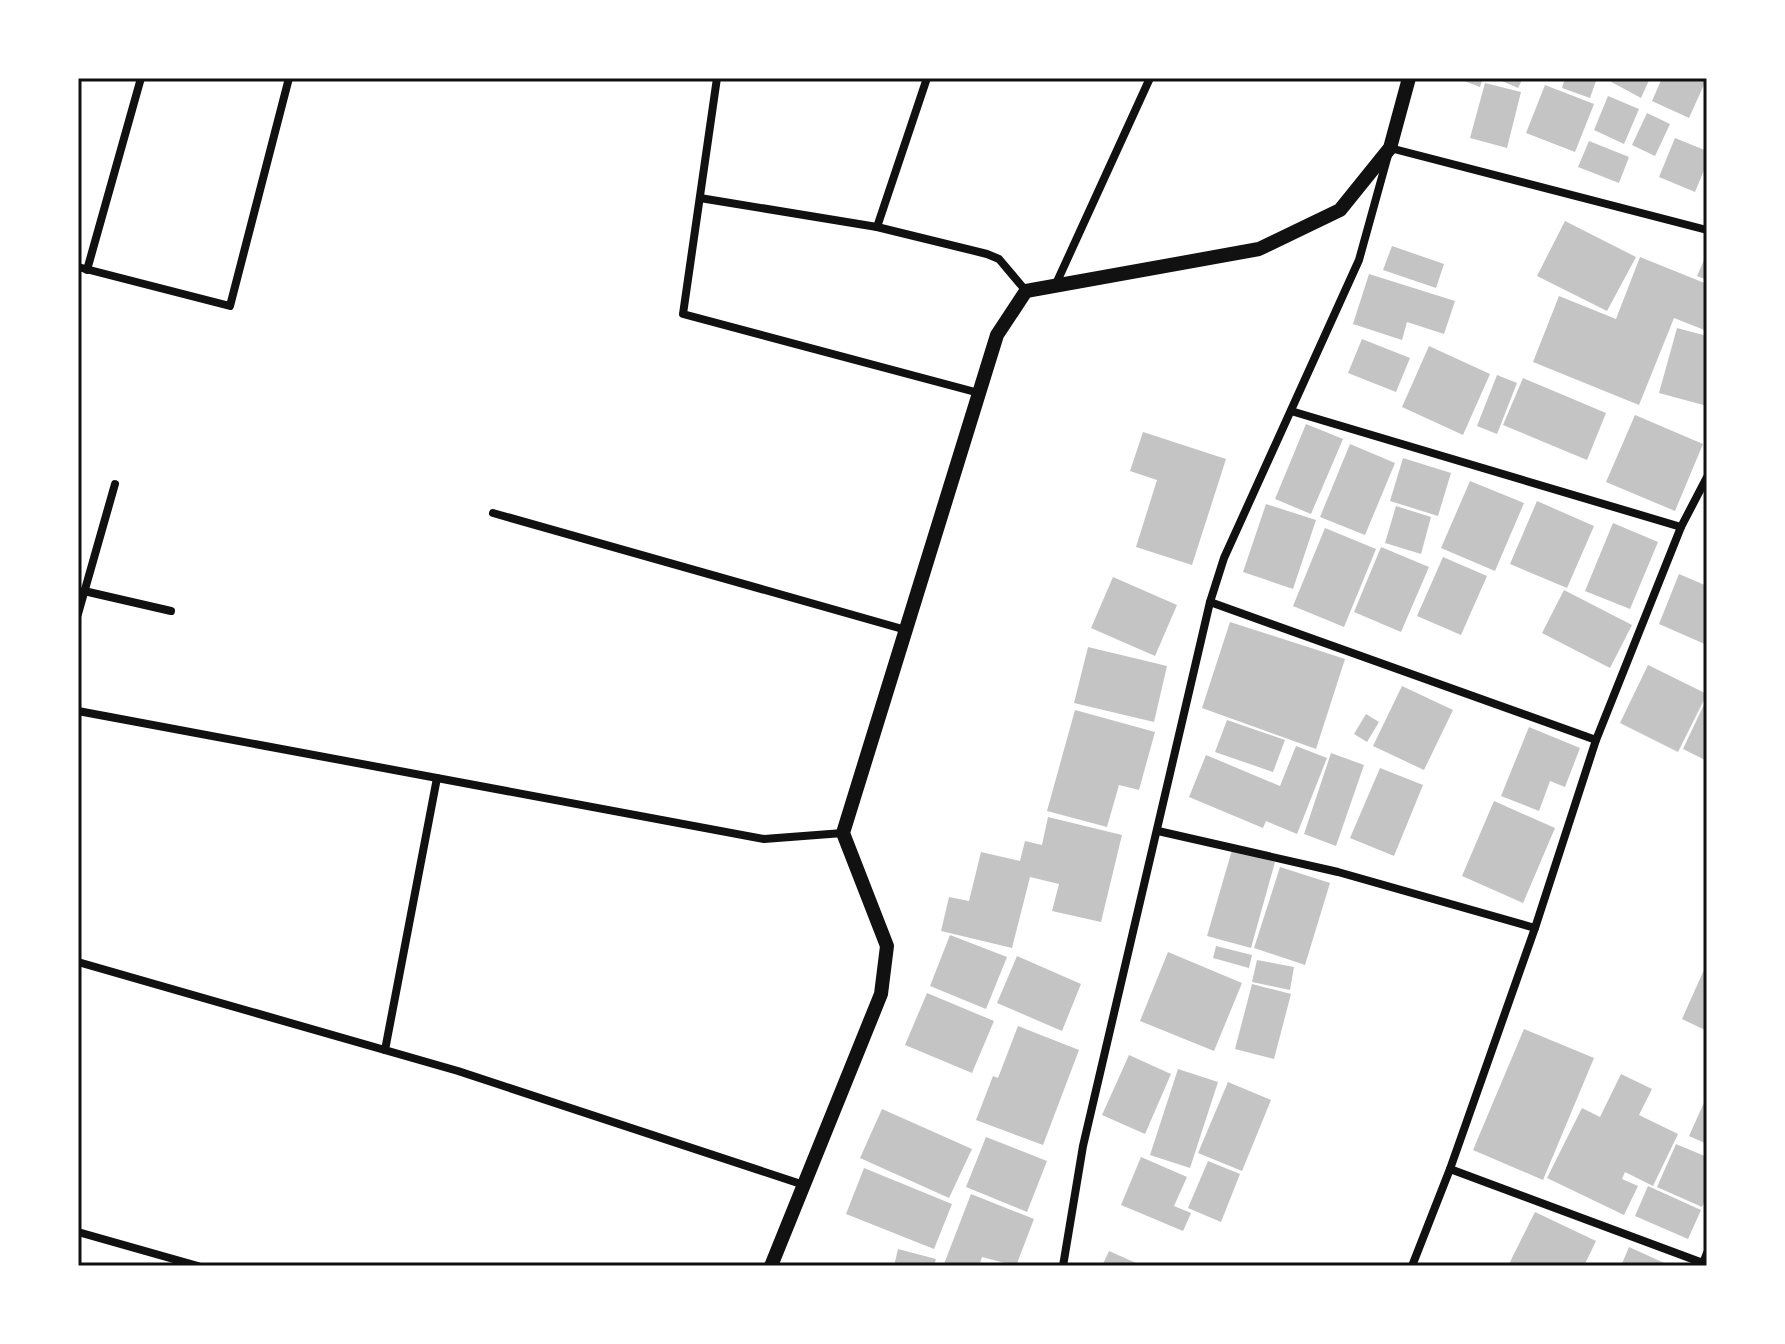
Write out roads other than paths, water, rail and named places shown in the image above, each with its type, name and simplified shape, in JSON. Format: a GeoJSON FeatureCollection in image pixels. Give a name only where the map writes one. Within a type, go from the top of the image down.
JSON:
{"type":"FeatureCollection","features":[{"type":"Feature","properties":{"kind":"street"},"geometry":{"type":"LineString","coordinates":[[141,78],[82,269],[230,306],[289,78]]}},
{"type":"Feature","properties":{"kind":"street"},"geometry":{"type":"LineString","coordinates":[[717,78],[683,314],[979,393]]}},
{"type":"Feature","properties":{"kind":"street"},"geometry":{"type":"LineString","coordinates":[[877,227],[927,78]]}},
{"type":"Feature","properties":{"kind":"street"},"geometry":{"type":"LineString","coordinates":[[1055,286],[1150,78]]}},
{"type":"Feature","properties":{"kind":"street"},"geometry":{"type":"LineString","coordinates":[[1063,1266],[1083,1146],[1210,602],[1224,558],[1359,260],[1409,78]]}},
{"type":"Feature","properties":{"kind":"street"},"geometry":{"type":"LineString","coordinates":[[771,1266],[881,994],[887,946],[843,833],[997,335],[1026,291],[1259,249],[1340,210],[1390,148]]}},
{"type":"Feature","properties":{"kind":"street"},"geometry":{"type":"LineString","coordinates":[[1390,148],[1707,230]]}},
{"type":"Feature","properties":{"kind":"street"},"geometry":{"type":"LineString","coordinates":[[700,198],[877,227],[987,254],[999,259],[1026,291]]}},
{"type":"Feature","properties":{"kind":"street"},"geometry":{"type":"LineString","coordinates":[[1291,411],[1681,527]]}},
{"type":"Feature","properties":{"kind":"street"},"geometry":{"type":"LineString","coordinates":[[1412,1266],[1450,1169],[1535,928],[1596,740],[1681,527],[1707,477]]}},
{"type":"Feature","properties":{"kind":"street"},"geometry":{"type":"LineString","coordinates":[[78,614],[115,484]]}},
{"type":"Feature","properties":{"kind":"street"},"geometry":{"type":"LineString","coordinates":[[493,513],[906,630]]}},
{"type":"Feature","properties":{"kind":"street"},"geometry":{"type":"LineString","coordinates":[[84,591],[171,611]]}},
{"type":"Feature","properties":{"kind":"street"},"geometry":{"type":"LineString","coordinates":[[1210,602],[1596,740]]}},
{"type":"Feature","properties":{"kind":"street"},"geometry":{"type":"LineString","coordinates":[[78,711],[764,839],[843,833]]}},
{"type":"Feature","properties":{"kind":"street"},"geometry":{"type":"LineString","coordinates":[[385,1050],[437,778]]}},
{"type":"Feature","properties":{"kind":"street"},"geometry":{"type":"LineString","coordinates":[[1158,831],[1338,872],[1535,928]]}},
{"type":"Feature","properties":{"kind":"street"},"geometry":{"type":"LineString","coordinates":[[78,962],[385,1050],[804,1185]]}},
{"type":"Feature","properties":{"kind":"street"},"geometry":{"type":"LineString","coordinates":[[1450,1169],[1703,1263],[1707,1253]]}},
{"type":"Feature","properties":{"kind":"street"},"geometry":{"type":"LineString","coordinates":[[78,1232],[198,1266]]}}]}
